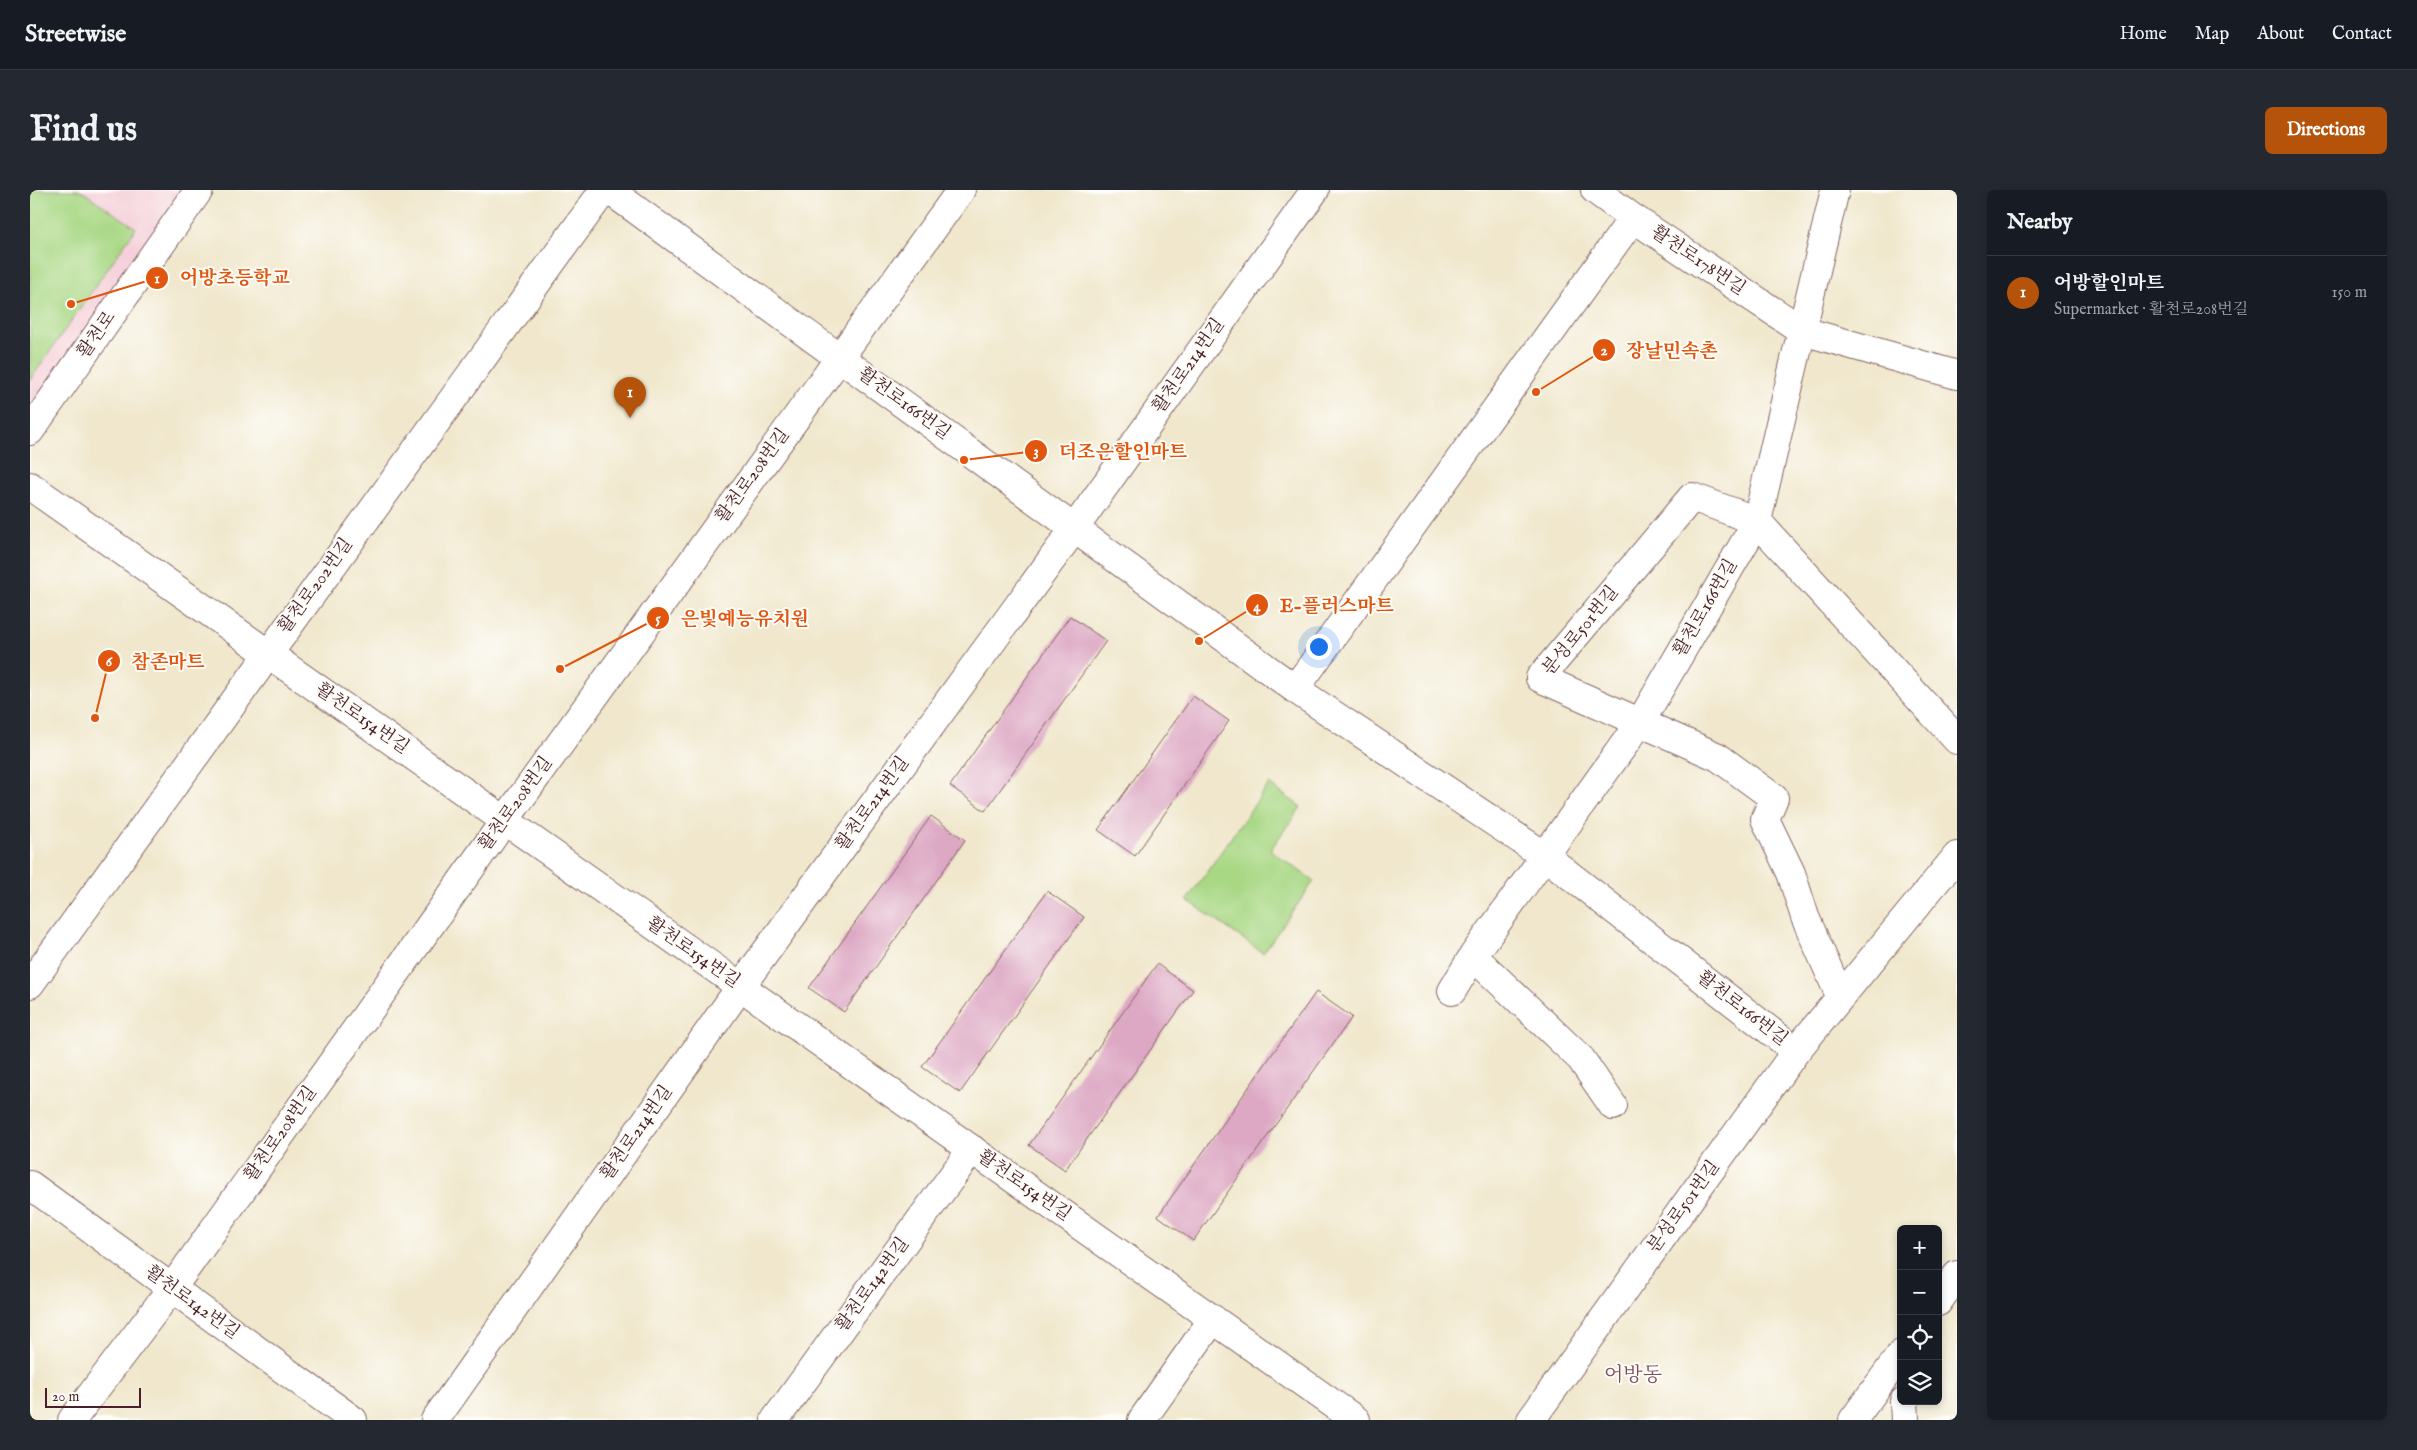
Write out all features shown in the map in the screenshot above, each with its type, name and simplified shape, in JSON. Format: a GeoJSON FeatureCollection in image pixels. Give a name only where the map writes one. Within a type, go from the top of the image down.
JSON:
{"type":"FeatureCollection","features":[{"type":"Feature","properties":{"kind":"street","name":"활천로"},"geometry":{"type":"LineString","coordinates":[[30,431],[199,190]]}},
{"type":"Feature","properties":{"kind":"street","name":"활천로202번길"},"geometry":{"type":"LineString","coordinates":[[30,984],[604,190]]}},
{"type":"Feature","properties":{"kind":"street","name":"활천로166번길"},"geometry":{"type":"LineString","coordinates":[[609,190],[1295,689],[1545,856],[1796,1051]]}},
{"type":"Feature","properties":{"kind":"street","name":"활천로208번길"},"geometry":{"type":"LineString","coordinates":[[72,1420],[172,1288],[504,820],[961,190]]}},
{"type":"Feature","properties":{"kind":"street","name":"활천로214번길"},"geometry":{"type":"LineString","coordinates":[[435,1420],[740,986],[1074,529],[1314,190]]}},
{"type":"Feature","properties":{"kind":"street","name":"활천로178번길"},"geometry":{"type":"LineString","coordinates":[[1595,190],[1633,218],[1803,331],[1957,375]]}},
{"type":"Feature","properties":{"kind":"street"},"geometry":{"type":"LineString","coordinates":[[1803,331],[1835,190]]}},
{"type":"Feature","properties":{"kind":"street"},"geometry":{"type":"LineString","coordinates":[[1295,689],[1633,218]]}},
{"type":"Feature","properties":{"kind":"street","name":"활천로166번길"},"geometry":{"type":"LineString","coordinates":[[1545,856],[1640,721],[1757,521],[1803,331]]}},
{"type":"Feature","properties":{"kind":"street","name":"활천로154번길"},"geometry":{"type":"LineString","coordinates":[[30,486],[1356,1420]]}},
{"type":"Feature","properties":{"kind":"street","name":"분성로501번길"},"geometry":{"type":"LineString","coordinates":[[1840,996],[1805,917],[1791,873],[1765,819],[1774,798],[1718,757],[1540,678],[1692,497],[1757,521],[1957,740]]}},
{"type":"Feature","properties":{"kind":"street"},"geometry":{"type":"LineString","coordinates":[[1452,991],[1473,956],[1545,856]]}},
{"type":"Feature","properties":{"kind":"street","name":"분성로501번길"},"geometry":{"type":"LineString","coordinates":[[1531,1420],[1796,1051],[1957,856]]}},
{"type":"Feature","properties":{"kind":"street"},"geometry":{"type":"LineString","coordinates":[[1473,956],[1581,1060],[1613,1106]]}},
{"type":"Feature","properties":{"kind":"street","name":"활천로142번길"},"geometry":{"type":"LineString","coordinates":[[775,1420],[972,1149]]}},
{"type":"Feature","properties":{"kind":"street","name":"활천로142번길"},"geometry":{"type":"LineString","coordinates":[[30,1185],[353,1420]]}},
{"type":"Feature","properties":{"kind":"street"},"geometry":{"type":"LineString","coordinates":[[1942,1296],[1957,1275]]}},
{"type":"Feature","properties":{"kind":"street"},"geometry":{"type":"LineString","coordinates":[[1142,1420],[1212,1319]]}},
{"type":"Feature","properties":{"kind":"street"},"geometry":{"type":"LineString","coordinates":[[1853,1420],[1899,1360]]}},
{"type":"Feature","properties":{"kind":"street"},"geometry":{"type":"LineString","coordinates":[[1904,1405],[1905,1420]]}},
{"type":"Feature","properties":{"kind":"shaded area"},"geometry":{"type":"Polygon","coordinates":[[[30,190],[193,190],[30,418],[30,190]]]}},
{"type":"Feature","properties":{"kind":"green space"},"geometry":{"type":"Polygon","coordinates":[[[30,190],[80,190],[136,228],[30,380],[30,190]]]}},
{"type":"Feature","properties":{"kind":"green space"},"geometry":{"type":"Polygon","coordinates":[[[1269,784],[1301,807],[1270,850],[1314,881],[1263,953],[1187,900],[1269,784]]]}},
{"type":"Feature","properties":{"kind":"building"},"geometry":{"type":"Polygon","coordinates":[[[1070,616],[1106,641],[985,811],[950,786],[1070,616]]]}},
{"type":"Feature","properties":{"kind":"building"},"geometry":{"type":"Polygon","coordinates":[[[1193,696],[1229,721],[1135,856],[1098,830],[1193,696]]]}},
{"type":"Feature","properties":{"kind":"building"},"geometry":{"type":"Polygon","coordinates":[[[931,816],[965,840],[844,1012],[809,988],[931,816]]]}},
{"type":"Feature","properties":{"kind":"building"},"geometry":{"type":"Polygon","coordinates":[[[1047,891],[1084,917],[960,1093],[922,1067],[1047,891]]]}},
{"type":"Feature","properties":{"kind":"building"},"geometry":{"type":"Polygon","coordinates":[[[1157,964],[1193,990],[1065,1170],[1029,1145],[1157,964]]]}},
{"type":"Feature","properties":{"kind":"building"},"geometry":{"type":"Polygon","coordinates":[[[1316,992],[1352,1017],[1193,1241],[1158,1216],[1316,992]]]}},
{"type":"Feature","properties":{"kind":"place","name":"어방초등학교"},"geometry":{"type":"Point","coordinates":[71,304]}},
{"type":"Feature","properties":{"kind":"place","name":"장날민속촌"},"geometry":{"type":"Point","coordinates":[1536,392]}},
{"type":"Feature","properties":{"kind":"place","name":"어방할인마트"},"geometry":{"type":"Point","coordinates":[630,418]}},
{"type":"Feature","properties":{"kind":"place","name":"더조은할인마트"},"geometry":{"type":"Point","coordinates":[964,460]}},
{"type":"Feature","properties":{"kind":"place","name":"E-플러스마트"},"geometry":{"type":"Point","coordinates":[1199,641]}},
{"type":"Feature","properties":{"kind":"place","name":"은빛예능유치원"},"geometry":{"type":"Point","coordinates":[560,669]}},
{"type":"Feature","properties":{"kind":"place","name":"참존마트"},"geometry":{"type":"Point","coordinates":[95,718]}},
{"type":"Feature","properties":{"kind":"district","name":"어방동"},"geometry":{"type":"Point","coordinates":[1633,1375]}}]}
